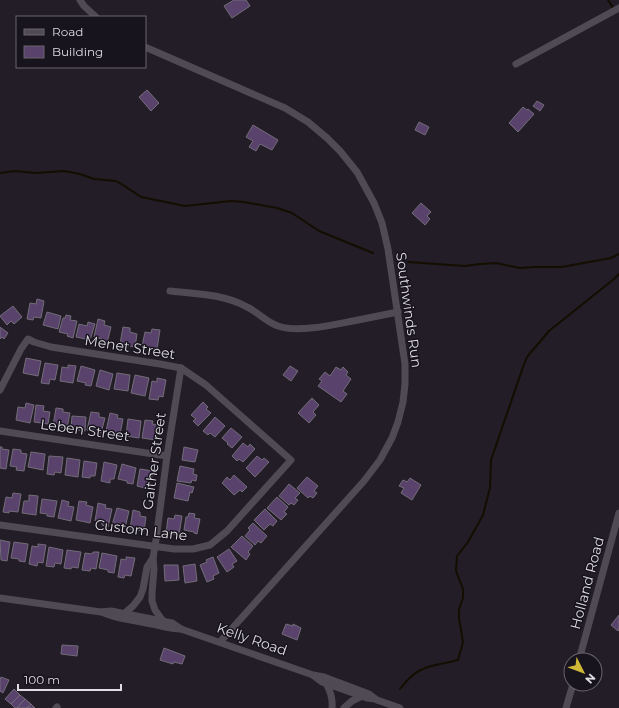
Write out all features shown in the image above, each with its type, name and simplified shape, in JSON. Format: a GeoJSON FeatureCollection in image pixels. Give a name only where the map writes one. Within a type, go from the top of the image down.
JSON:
{"type":"FeatureCollection","features":[{"type":"Feature","properties":{"kind":"street"},"geometry":{"type":"LineString","coordinates":[[80,0],[95,16]]}},
{"type":"Feature","properties":{"kind":"street"},"geometry":{"type":"LineString","coordinates":[[516,64],[619,8]]}},
{"type":"Feature","properties":{"kind":"street","name":"Southwinds Run"},"geometry":{"type":"LineString","coordinates":[[146,47],[285,108],[308,122],[340,151],[357,172],[374,203],[382,223],[388,249],[405,364],[403,402],[398,422],[392,438],[380,460],[364,481],[220,642]]}},
{"type":"Feature","properties":{"kind":"street"},"geometry":{"type":"LineString","coordinates":[[170,291],[215,296],[234,301],[248,307],[278,326],[292,328],[310,328],[336,325],[398,312]]}},
{"type":"Feature","properties":{"kind":"street","name":"Menet Street"},"geometry":{"type":"LineString","coordinates":[[0,390],[21,349],[28,339],[51,347],[181,368],[206,385],[291,460]]}},
{"type":"Feature","properties":{"kind":"street","name":"Gaither Street"},"geometry":{"type":"LineString","coordinates":[[163,621],[155,610],[152,601],[154,569],[153,558],[181,368]]}},
{"type":"Feature","properties":{"kind":"street","name":"Leben Street"},"geometry":{"type":"LineString","coordinates":[[0,431],[167,456]]}},
{"type":"Feature","properties":{"kind":"street","name":"Custom Lane"},"geometry":{"type":"LineString","coordinates":[[0,524],[174,549],[193,549],[210,544],[227,531],[291,460]]}},
{"type":"Feature","properties":{"kind":"street","name":"Holland Road"},"geometry":{"type":"LineString","coordinates":[[581,652],[619,513]]}},
{"type":"Feature","properties":{"kind":"street","name":"Gaither Street"},"geometry":{"type":"LineString","coordinates":[[125,613],[140,597],[147,567],[153,558]]}},
{"type":"Feature","properties":{"kind":"street","name":"Kelly Road"},"geometry":{"type":"LineString","coordinates":[[0,598],[101,612],[111,611],[125,613],[172,623],[181,628],[313,676],[322,682],[400,708]]}},
{"type":"Feature","properties":{"kind":"street","name":"Kelly Road"},"geometry":{"type":"LineString","coordinates":[[101,612],[110,616],[171,629],[181,628]]}},
{"type":"Feature","properties":{"kind":"street","name":"Kelly Road"},"geometry":{"type":"LineString","coordinates":[[313,676],[324,677],[362,691],[377,700]]}},
{"type":"Feature","properties":{"kind":"street"},"geometry":{"type":"LineString","coordinates":[[326,683],[332,699],[332,708]]}},
{"type":"Feature","properties":{"kind":"street"},"geometry":{"type":"LineString","coordinates":[[566,708],[571,692]]}},
{"type":"Feature","properties":{"kind":"street"},"geometry":{"type":"LineString","coordinates":[[344,708],[352,701],[362,696]]}},
{"type":"Feature","properties":{"kind":"building"},"geometry":{"type":"Polygon","coordinates":[[[234,0],[246,0],[250,6],[232,18],[224,6],[234,0]]]}},
{"type":"Feature","properties":{"kind":"building"},"geometry":{"type":"Polygon","coordinates":[[[147,90],[159,103],[151,111],[139,97],[147,90]]]}},
{"type":"Feature","properties":{"kind":"building"},"geometry":{"type":"Polygon","coordinates":[[[537,101],[544,105],[540,111],[533,106],[537,101]]]}},
{"type":"Feature","properties":{"kind":"building"},"geometry":{"type":"Polygon","coordinates":[[[523,107],[534,114],[518,132],[509,123],[523,107]]]}},
{"type":"Feature","properties":{"kind":"building"},"geometry":{"type":"Polygon","coordinates":[[[419,122],[429,127],[425,135],[415,130],[419,122]]]}},
{"type":"Feature","properties":{"kind":"building"},"geometry":{"type":"Polygon","coordinates":[[[253,125],[278,140],[272,150],[260,144],[256,151],[249,147],[253,141],[246,137],[253,125]]]}},
{"type":"Feature","properties":{"kind":"building"},"geometry":{"type":"Polygon","coordinates":[[[421,203],[431,212],[427,216],[430,219],[425,225],[412,213],[421,203]]]}},
{"type":"Feature","properties":{"kind":"building"},"geometry":{"type":"Polygon","coordinates":[[[37,299],[44,301],[41,318],[34,317],[33,320],[27,319],[30,303],[36,304],[37,299]]]}},
{"type":"Feature","properties":{"kind":"building"},"geometry":{"type":"Polygon","coordinates":[[[13,306],[22,317],[14,324],[11,321],[7,325],[0,316],[13,306]]]}},
{"type":"Feature","properties":{"kind":"building"},"geometry":{"type":"Polygon","coordinates":[[[47,312],[61,316],[58,329],[43,325],[47,312]]]}},
{"type":"Feature","properties":{"kind":"building"},"geometry":{"type":"Polygon","coordinates":[[[66,315],[71,316],[70,320],[77,321],[73,338],[67,336],[68,334],[59,332],[63,318],[65,318],[66,315]]]}},
{"type":"Feature","properties":{"kind":"building"},"geometry":{"type":"Polygon","coordinates":[[[98,319],[105,321],[104,325],[111,327],[107,343],[101,342],[102,339],[94,337],[98,319]]]}},
{"type":"Feature","properties":{"kind":"building"},"geometry":{"type":"Polygon","coordinates":[[[88,322],[95,324],[90,340],[76,337],[79,324],[87,326],[88,322]]]}},
{"type":"Feature","properties":{"kind":"building"},"geometry":{"type":"Polygon","coordinates":[[[0,327],[8,333],[4,339],[2,337],[0,339],[0,327]]]}},
{"type":"Feature","properties":{"kind":"building"},"geometry":{"type":"Polygon","coordinates":[[[123,327],[130,328],[130,332],[137,334],[135,347],[120,344],[123,327]]]}},
{"type":"Feature","properties":{"kind":"building"},"geometry":{"type":"Polygon","coordinates":[[[152,329],[160,330],[157,349],[142,346],[145,332],[151,333],[152,329]]]}},
{"type":"Feature","properties":{"kind":"building"},"geometry":{"type":"Polygon","coordinates":[[[26,358],[41,361],[38,376],[23,373],[26,358]]]}},
{"type":"Feature","properties":{"kind":"building"},"geometry":{"type":"Polygon","coordinates":[[[45,363],[58,365],[55,380],[50,379],[49,384],[41,383],[45,363]]]}},
{"type":"Feature","properties":{"kind":"building"},"geometry":{"type":"Polygon","coordinates":[[[68,365],[76,366],[73,383],[60,381],[62,367],[68,368],[68,365]]]}},
{"type":"Feature","properties":{"kind":"building"},"geometry":{"type":"Polygon","coordinates":[[[81,366],[95,370],[91,386],[77,381],[81,366]]]}},
{"type":"Feature","properties":{"kind":"building"},"geometry":{"type":"Polygon","coordinates":[[[290,366],[298,371],[291,381],[283,375],[290,366]]]}},
{"type":"Feature","properties":{"kind":"building"},"geometry":{"type":"Polygon","coordinates":[[[336,367],[341,370],[343,367],[348,372],[346,375],[351,379],[343,391],[347,394],[341,402],[318,386],[322,381],[319,379],[325,372],[330,376],[336,367]]]}},
{"type":"Feature","properties":{"kind":"building"},"geometry":{"type":"Polygon","coordinates":[[[100,370],[113,374],[109,390],[96,386],[100,370]]]}},
{"type":"Feature","properties":{"kind":"building"},"geometry":{"type":"Polygon","coordinates":[[[117,373],[130,375],[128,391],[114,389],[117,373]]]}},
{"type":"Feature","properties":{"kind":"building"},"geometry":{"type":"Polygon","coordinates":[[[135,375],[149,378],[145,396],[131,393],[135,375]]]}},
{"type":"Feature","properties":{"kind":"building"},"geometry":{"type":"Polygon","coordinates":[[[157,378],[166,380],[163,397],[159,396],[158,400],[149,399],[152,381],[157,382],[157,378]]]}},
{"type":"Feature","properties":{"kind":"building"},"geometry":{"type":"Polygon","coordinates":[[[312,398],[319,405],[313,412],[316,415],[309,423],[298,413],[312,398]]]}},
{"type":"Feature","properties":{"kind":"building"},"geometry":{"type":"Polygon","coordinates":[[[203,402],[208,407],[206,409],[211,413],[198,426],[193,421],[196,419],[191,415],[203,402]]]}},
{"type":"Feature","properties":{"kind":"building"},"geometry":{"type":"Polygon","coordinates":[[[26,403],[34,405],[30,423],[16,420],[18,407],[25,408],[26,403]]]}},
{"type":"Feature","properties":{"kind":"building"},"geometry":{"type":"Polygon","coordinates":[[[36,405],[44,406],[43,411],[50,412],[48,424],[34,422],[36,405]]]}},
{"type":"Feature","properties":{"kind":"building"},"geometry":{"type":"Polygon","coordinates":[[[56,408],[63,409],[63,412],[70,413],[67,428],[53,426],[56,408]]]}},
{"type":"Feature","properties":{"kind":"building"},"geometry":{"type":"Polygon","coordinates":[[[91,412],[99,413],[99,417],[105,418],[101,433],[87,430],[91,412]]]}},
{"type":"Feature","properties":{"kind":"building"},"geometry":{"type":"Polygon","coordinates":[[[110,413],[118,415],[117,418],[123,419],[120,434],[106,431],[110,413]]]}},
{"type":"Feature","properties":{"kind":"building"},"geometry":{"type":"Polygon","coordinates":[[[72,416],[86,417],[85,431],[71,429],[72,416]]]}},
{"type":"Feature","properties":{"kind":"building"},"geometry":{"type":"Polygon","coordinates":[[[215,417],[225,426],[215,437],[210,433],[208,435],[203,431],[215,417]]]}},
{"type":"Feature","properties":{"kind":"building"},"geometry":{"type":"Polygon","coordinates":[[[128,419],[141,421],[139,438],[126,436],[128,419]]]}},
{"type":"Feature","properties":{"kind":"building"},"geometry":{"type":"Polygon","coordinates":[[[145,420],[153,421],[152,424],[159,425],[156,440],[142,438],[145,420]]]}},
{"type":"Feature","properties":{"kind":"building"},"geometry":{"type":"Polygon","coordinates":[[[231,428],[242,437],[232,448],[222,438],[231,428]]]}},
{"type":"Feature","properties":{"kind":"building"},"geometry":{"type":"Polygon","coordinates":[[[243,443],[248,447],[250,444],[255,449],[243,462],[239,459],[237,461],[232,456],[243,443]]]}},
{"type":"Feature","properties":{"kind":"building"},"geometry":{"type":"Polygon","coordinates":[[[0,447],[2,447],[2,449],[9,450],[6,469],[0,468],[0,447]]]}},
{"type":"Feature","properties":{"kind":"building"},"geometry":{"type":"Polygon","coordinates":[[[184,447],[198,450],[195,462],[182,460],[184,447]]]}},
{"type":"Feature","properties":{"kind":"building"},"geometry":{"type":"Polygon","coordinates":[[[13,449],[21,450],[21,453],[27,454],[24,471],[16,470],[17,467],[10,466],[13,449]]]}},
{"type":"Feature","properties":{"kind":"building"},"geometry":{"type":"Polygon","coordinates":[[[31,452],[45,454],[43,470],[28,467],[31,452]]]}},
{"type":"Feature","properties":{"kind":"building"},"geometry":{"type":"Polygon","coordinates":[[[49,456],[63,457],[61,473],[55,472],[54,475],[47,474],[49,456]]]}},
{"type":"Feature","properties":{"kind":"building"},"geometry":{"type":"Polygon","coordinates":[[[257,456],[262,460],[264,458],[269,462],[255,477],[246,468],[257,456]]]}},
{"type":"Feature","properties":{"kind":"building"},"geometry":{"type":"Polygon","coordinates":[[[67,458],[80,460],[78,477],[65,475],[67,458]]]}},
{"type":"Feature","properties":{"kind":"building"},"geometry":{"type":"Polygon","coordinates":[[[84,461],[97,463],[95,476],[90,476],[90,478],[82,477],[84,461]]]}},
{"type":"Feature","properties":{"kind":"building"},"geometry":{"type":"Polygon","coordinates":[[[104,462],[117,465],[114,479],[110,479],[110,483],[101,481],[104,462]]]}},
{"type":"Feature","properties":{"kind":"building"},"geometry":{"type":"Polygon","coordinates":[[[122,464],[136,468],[133,484],[118,479],[122,464]]]}},
{"type":"Feature","properties":{"kind":"building"},"geometry":{"type":"Polygon","coordinates":[[[180,466],[194,469],[193,474],[197,475],[196,481],[192,480],[191,483],[177,481],[180,466]]]}},
{"type":"Feature","properties":{"kind":"building"},"geometry":{"type":"Polygon","coordinates":[[[140,469],[153,471],[150,484],[146,483],[145,488],[137,486],[140,469]]]}},
{"type":"Feature","properties":{"kind":"building"},"geometry":{"type":"Polygon","coordinates":[[[234,475],[247,487],[242,492],[240,490],[234,495],[222,483],[227,477],[230,480],[234,475]]]}},
{"type":"Feature","properties":{"kind":"building"},"geometry":{"type":"Polygon","coordinates":[[[307,477],[318,486],[314,491],[317,493],[313,498],[310,496],[308,498],[297,488],[307,477]]]}},
{"type":"Feature","properties":{"kind":"building"},"geometry":{"type":"Polygon","coordinates":[[[410,478],[421,485],[412,500],[401,493],[404,488],[399,486],[403,480],[407,482],[410,478]]]}},
{"type":"Feature","properties":{"kind":"building"},"geometry":{"type":"Polygon","coordinates":[[[177,483],[194,487],[192,493],[190,492],[188,501],[174,498],[177,483]]]}},
{"type":"Feature","properties":{"kind":"building"},"geometry":{"type":"Polygon","coordinates":[[[289,484],[300,493],[295,498],[298,500],[294,505],[291,503],[289,505],[279,496],[289,484]]]}},
{"type":"Feature","properties":{"kind":"building"},"geometry":{"type":"Polygon","coordinates":[[[13,493],[21,494],[18,512],[3,512],[6,497],[12,498],[13,493]]]}},
{"type":"Feature","properties":{"kind":"building"},"geometry":{"type":"Polygon","coordinates":[[[29,495],[38,496],[36,515],[22,513],[24,501],[29,501],[29,495]]]}},
{"type":"Feature","properties":{"kind":"building"},"geometry":{"type":"Polygon","coordinates":[[[277,497],[288,507],[284,512],[287,514],[281,520],[267,508],[277,497]]]}},
{"type":"Feature","properties":{"kind":"building"},"geometry":{"type":"Polygon","coordinates":[[[42,499],[57,501],[54,517],[40,513],[42,499]]]}},
{"type":"Feature","properties":{"kind":"building"},"geometry":{"type":"Polygon","coordinates":[[[62,500],[69,502],[68,506],[74,507],[71,521],[58,518],[62,500]]]}},
{"type":"Feature","properties":{"kind":"building"},"geometry":{"type":"Polygon","coordinates":[[[79,501],[87,502],[86,505],[93,507],[90,523],[76,520],[79,501]]]}},
{"type":"Feature","properties":{"kind":"building"},"geometry":{"type":"Polygon","coordinates":[[[98,503],[106,505],[105,508],[112,509],[108,527],[102,525],[102,522],[95,521],[98,503]]]}},
{"type":"Feature","properties":{"kind":"building"},"geometry":{"type":"Polygon","coordinates":[[[117,508],[129,511],[125,528],[112,525],[117,508]]]}},
{"type":"Feature","properties":{"kind":"building"},"geometry":{"type":"Polygon","coordinates":[[[265,509],[277,521],[273,526],[270,524],[264,530],[254,520],[265,509]]]}},
{"type":"Feature","properties":{"kind":"building"},"geometry":{"type":"Polygon","coordinates":[[[133,510],[140,512],[140,516],[146,517],[144,531],[130,529],[133,510]]]}},
{"type":"Feature","properties":{"kind":"building"},"geometry":{"type":"Polygon","coordinates":[[[189,513],[195,514],[194,518],[200,519],[197,534],[184,530],[186,517],[188,517],[189,513]]]}},
{"type":"Feature","properties":{"kind":"building"},"geometry":{"type":"Polygon","coordinates":[[[175,515],[182,516],[179,535],[166,533],[168,518],[174,519],[175,515]]]}},
{"type":"Feature","properties":{"kind":"building"},"geometry":{"type":"Polygon","coordinates":[[[253,523],[267,536],[261,543],[258,541],[255,545],[245,536],[250,530],[248,528],[253,523]]]}},
{"type":"Feature","properties":{"kind":"building"},"geometry":{"type":"Polygon","coordinates":[[[242,536],[253,546],[248,552],[250,554],[246,560],[231,547],[242,536]]]}},
{"type":"Feature","properties":{"kind":"building"},"geometry":{"type":"Polygon","coordinates":[[[0,540],[10,542],[7,561],[1,560],[0,540]]]}},
{"type":"Feature","properties":{"kind":"building"},"geometry":{"type":"Polygon","coordinates":[[[14,542],[28,544],[25,562],[19,561],[19,559],[11,558],[14,542]]]}},
{"type":"Feature","properties":{"kind":"building"},"geometry":{"type":"Polygon","coordinates":[[[38,544],[46,545],[43,563],[38,562],[37,566],[29,564],[32,546],[38,547],[38,544]]]}},
{"type":"Feature","properties":{"kind":"building"},"geometry":{"type":"Polygon","coordinates":[[[49,547],[63,550],[61,564],[55,563],[54,567],[46,566],[49,547]]]}},
{"type":"Feature","properties":{"kind":"building"},"geometry":{"type":"Polygon","coordinates":[[[229,549],[237,561],[232,564],[234,567],[227,572],[217,557],[229,549]]]}},
{"type":"Feature","properties":{"kind":"building"},"geometry":{"type":"Polygon","coordinates":[[[67,550],[81,552],[78,568],[64,568],[67,550]]]}},
{"type":"Feature","properties":{"kind":"building"},"geometry":{"type":"Polygon","coordinates":[[[93,552],[99,552],[96,569],[91,568],[90,571],[82,570],[85,553],[92,554],[93,552]]]}},
{"type":"Feature","properties":{"kind":"building"},"geometry":{"type":"Polygon","coordinates":[[[102,553],[117,556],[114,573],[99,568],[102,553]]]}},
{"type":"Feature","properties":{"kind":"building"},"geometry":{"type":"Polygon","coordinates":[[[126,557],[135,558],[131,576],[125,575],[124,578],[118,577],[121,559],[126,560],[126,557]]]}},
{"type":"Feature","properties":{"kind":"building"},"geometry":{"type":"Polygon","coordinates":[[[213,557],[219,573],[213,576],[214,579],[207,582],[200,565],[213,557]]]}},
{"type":"Feature","properties":{"kind":"building"},"geometry":{"type":"Polygon","coordinates":[[[195,564],[197,581],[185,583],[183,566],[195,564]]]}},
{"type":"Feature","properties":{"kind":"building"},"geometry":{"type":"Polygon","coordinates":[[[164,565],[178,565],[179,580],[165,581],[164,565]]]}},
{"type":"Feature","properties":{"kind":"building"},"geometry":{"type":"Polygon","coordinates":[[[619,615],[619,630],[618,631],[611,625],[619,615]]]}},
{"type":"Feature","properties":{"kind":"building"},"geometry":{"type":"Polygon","coordinates":[[[286,624],[293,626],[293,624],[301,628],[297,640],[282,634],[286,624]]]}},
{"type":"Feature","properties":{"kind":"building"},"geometry":{"type":"Polygon","coordinates":[[[62,645],[78,646],[77,656],[61,654],[62,645]]]}},
{"type":"Feature","properties":{"kind":"building"},"geometry":{"type":"Polygon","coordinates":[[[164,648],[185,656],[182,664],[174,662],[173,664],[160,660],[164,648]]]}},
{"type":"Feature","properties":{"kind":"building"},"geometry":{"type":"Polygon","coordinates":[[[1,677],[9,680],[3,693],[0,691],[1,677]]]}},
{"type":"Feature","properties":{"kind":"building"},"geometry":{"type":"Polygon","coordinates":[[[14,689],[20,695],[11,704],[5,699],[14,689]]]}},
{"type":"Feature","properties":{"kind":"building"},"geometry":{"type":"Polygon","coordinates":[[[20,695],[25,699],[17,708],[15,708],[11,704],[20,695]]]}},
{"type":"Feature","properties":{"kind":"building"},"geometry":{"type":"Polygon","coordinates":[[[25,699],[31,704],[27,708],[17,708],[25,699]]]}},
{"type":"Feature","properties":{"kind":"building"},"geometry":{"type":"Polygon","coordinates":[[[31,704],[35,708],[27,708],[31,704]]]}},
{"type":"Feature","properties":{"kind":"waterway"},"geometry":{"type":"LineString","coordinates":[[608,0],[614,9]]}},
{"type":"Feature","properties":{"kind":"waterway"},"geometry":{"type":"LineString","coordinates":[[0,173],[15,171],[35,173],[64,171],[80,174],[94,179],[116,181],[141,197],[185,206],[231,201],[277,208],[292,213],[319,231],[373,253]]}},
{"type":"Feature","properties":{"kind":"waterway"},"geometry":{"type":"LineString","coordinates":[[408,262],[465,266],[496,263],[520,268],[562,267],[611,258],[619,254]]}},
{"type":"Feature","properties":{"kind":"waterway"},"geometry":{"type":"LineString","coordinates":[[400,689],[411,677],[423,669],[458,660],[463,642],[459,618],[459,609],[463,598],[463,589],[456,571],[457,556],[468,542],[483,515],[490,488],[491,460],[527,357],[549,331],[619,274]]}}]}
